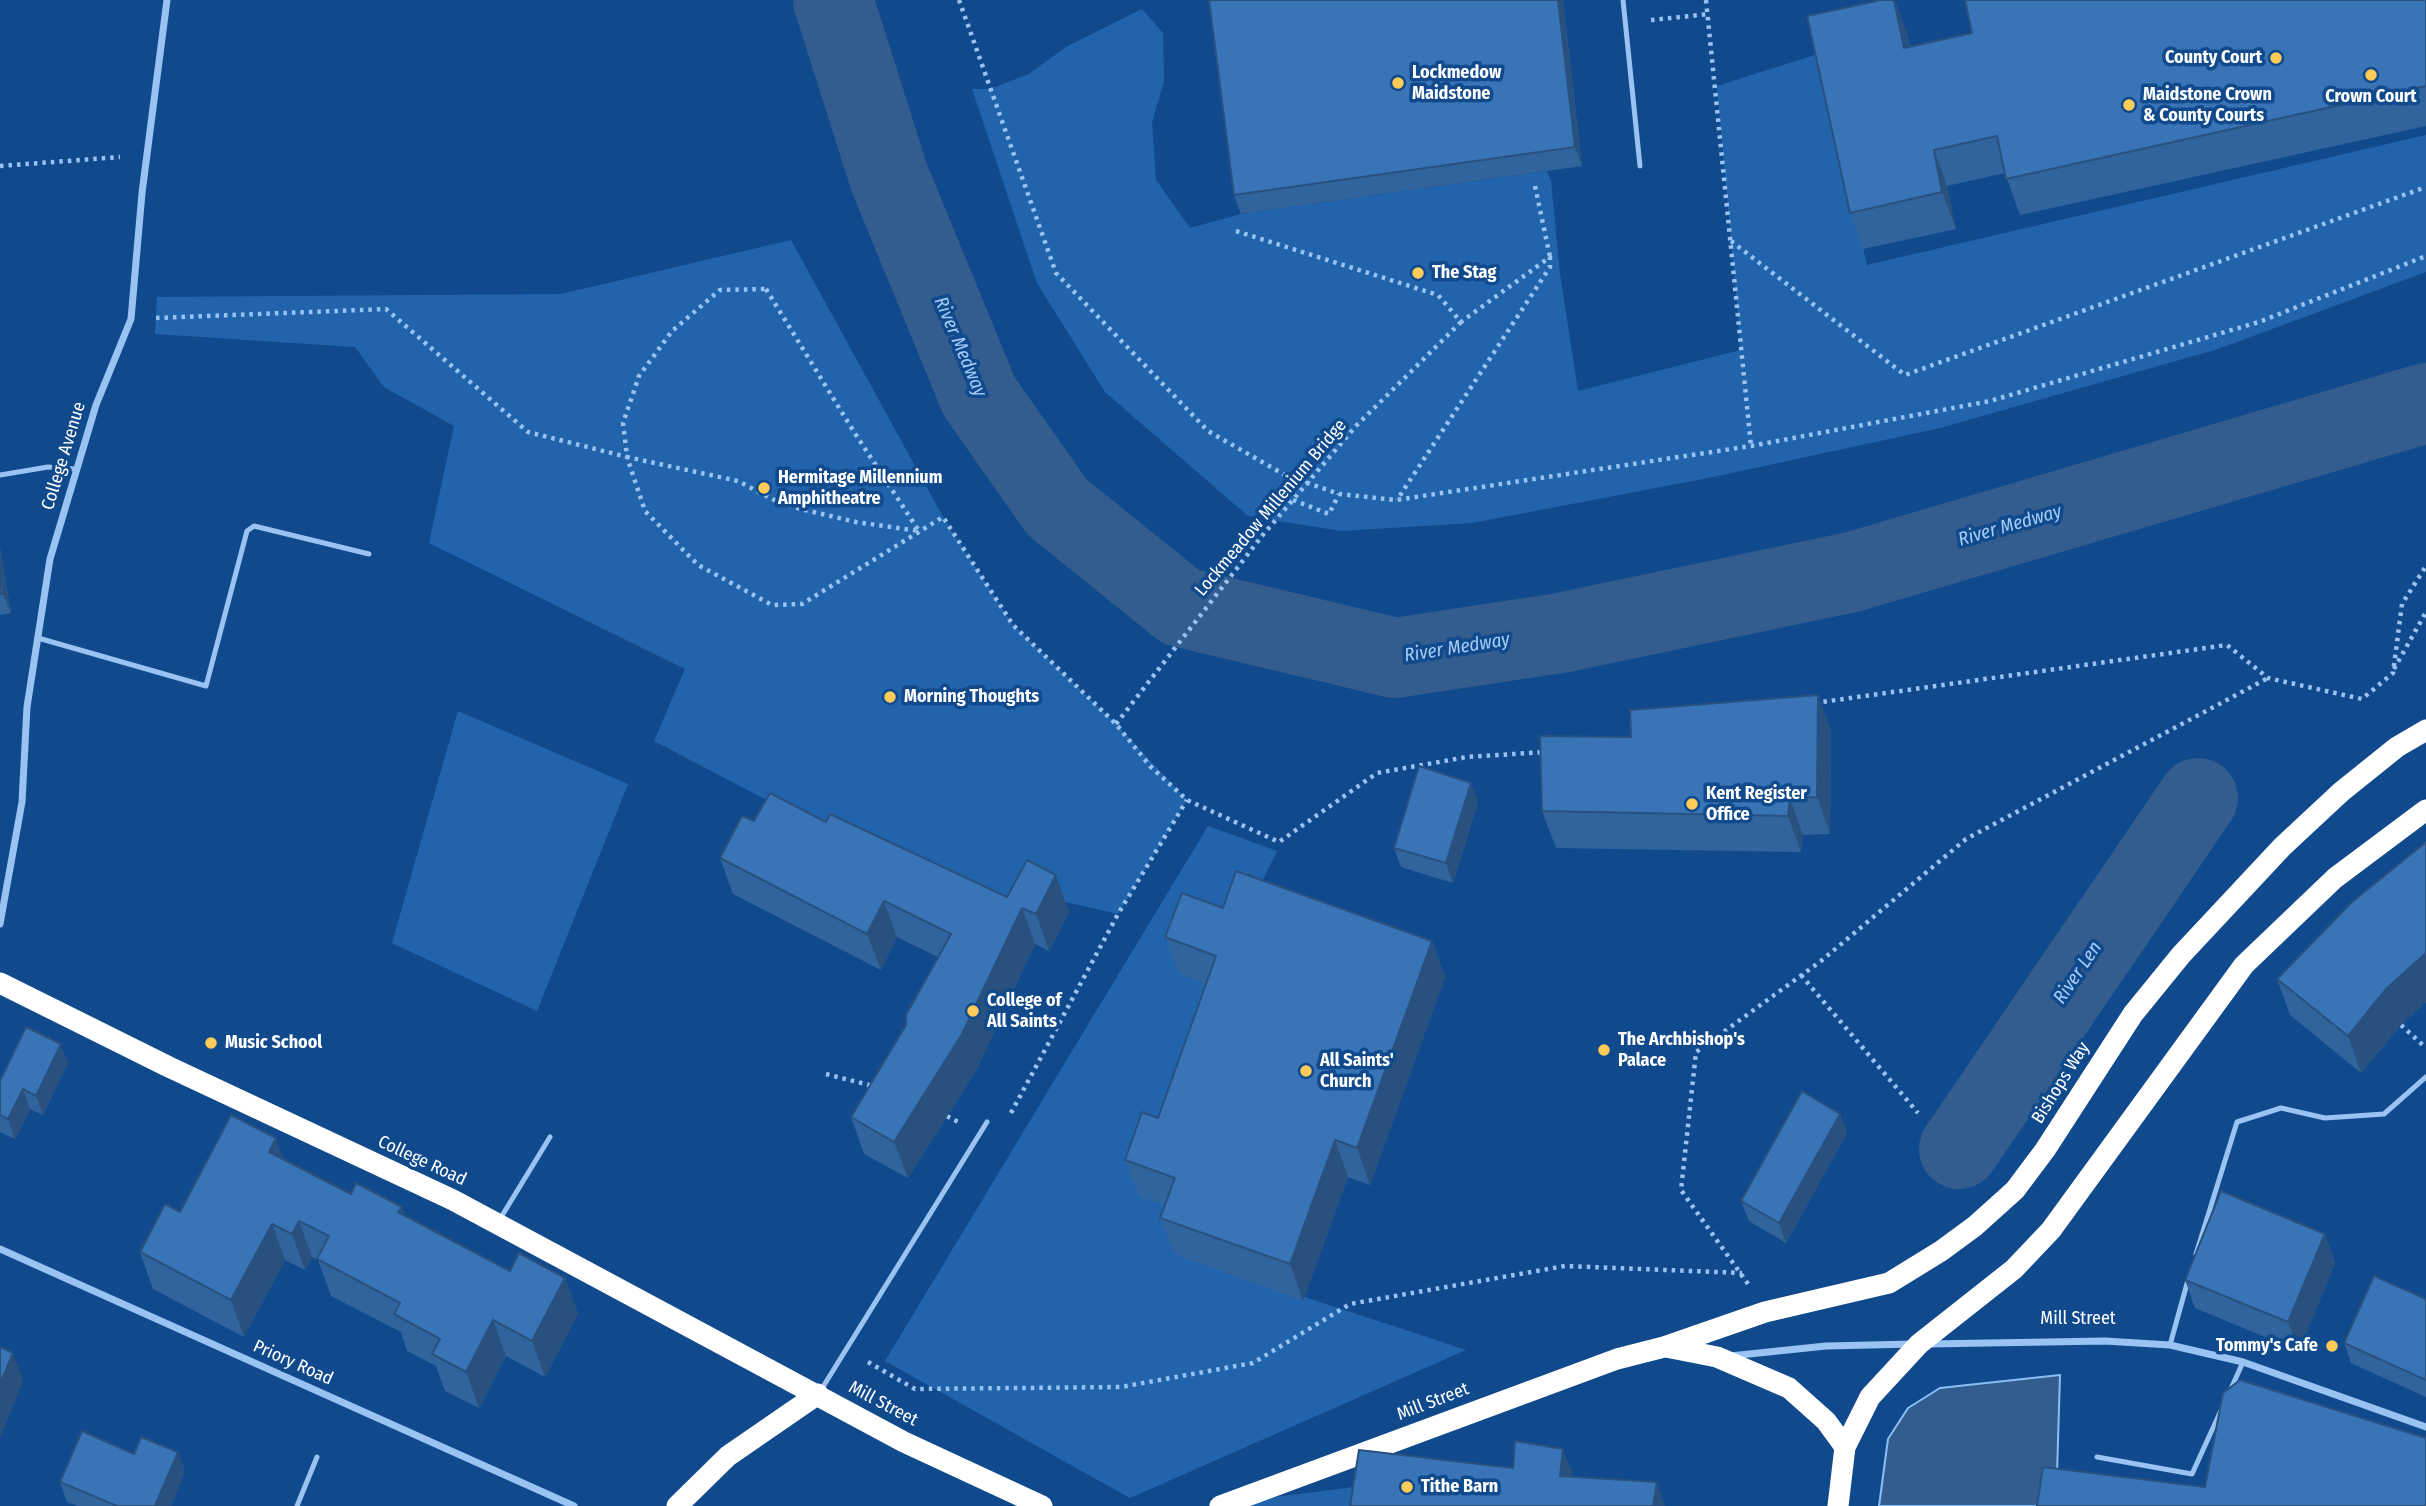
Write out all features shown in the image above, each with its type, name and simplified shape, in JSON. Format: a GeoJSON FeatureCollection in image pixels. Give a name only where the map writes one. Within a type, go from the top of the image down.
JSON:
{"type":"FeatureCollection","features":[{"type":"Feature","properties":{"kind":"highway","name":"Bishops Way"},"geometry":{"type":"LineString","coordinates":[[1664,1347],[1765,1312],[1889,1283],[1975,1226],[2022,1180],[2133,1014],[2181,955],[2282,847],[2341,792],[2397,747],[2426,730]]}},
{"type":"Feature","properties":{"kind":"highway"},"geometry":{"type":"LineString","coordinates":[[1838,1506],[1845,1447],[1870,1397],[1919,1344],[2014,1269],[2051,1230],[2244,965],[2335,878],[2426,810]]}},
{"type":"Feature","properties":{"kind":"highway","name":"College Road"},"geometry":{"type":"LineString","coordinates":[[0,983],[169,1068],[453,1200],[818,1394]]}},
{"type":"Feature","properties":{"kind":"highway"},"geometry":{"type":"LineString","coordinates":[[1664,1347],[1717,1357],[1789,1388],[1826,1421],[1845,1447]]}},
{"type":"Feature","properties":{"kind":"highway","name":"Mill Street"},"geometry":{"type":"LineString","coordinates":[[1220,1506],[1604,1363],[1664,1347]]}},
{"type":"Feature","properties":{"kind":"highway"},"geometry":{"type":"LineString","coordinates":[[677,1506],[728,1456],[818,1394]]}},
{"type":"Feature","properties":{"kind":"highway","name":"Mill Street"},"geometry":{"type":"LineString","coordinates":[[818,1394],[904,1442],[1042,1506]]}},
{"type":"Feature","properties":{"kind":"street","name":"College Avenue"},"geometry":{"type":"LineString","coordinates":[[0,924],[22,802],[27,706],[50,559],[96,405],[131,319],[142,193],[167,0]]}},
{"type":"Feature","properties":{"kind":"street","name":"Priory Road"},"geometry":{"type":"LineString","coordinates":[[0,1249],[574,1506]]}},
{"type":"Feature","properties":{"kind":"street","name":"Mill Street"},"geometry":{"type":"LineString","coordinates":[[1717,1357],[1826,1346],[2105,1341],[2170,1345],[2243,1362],[2426,1427]]}},
{"type":"Feature","properties":{"kind":"lane"},"geometry":{"type":"LineString","coordinates":[[1623,0],[1640,166]]}},
{"type":"Feature","properties":{"kind":"lane"},"geometry":{"type":"LineString","coordinates":[[0,475],[48,467],[75,469]]}},
{"type":"Feature","properties":{"kind":"lane"},"geometry":{"type":"LineString","coordinates":[[38,638],[206,686],[247,531],[254,526],[369,554]]}},
{"type":"Feature","properties":{"kind":"lane"},"geometry":{"type":"LineString","coordinates":[[2170,1345],[2236,1122],[2281,1108],[2325,1118],[2384,1115],[2426,1077]]}},
{"type":"Feature","properties":{"kind":"lane"},"geometry":{"type":"LineString","coordinates":[[818,1394],[987,1122]]}},
{"type":"Feature","properties":{"kind":"lane"},"geometry":{"type":"LineString","coordinates":[[496,1224],[550,1137]]}},
{"type":"Feature","properties":{"kind":"lane"},"geometry":{"type":"LineString","coordinates":[[2098,1457],[2192,1474],[2243,1362]]}},
{"type":"Feature","properties":{"kind":"lane"},"geometry":{"type":"LineString","coordinates":[[297,1506],[317,1457]]}},
{"type":"Feature","properties":{"kind":"path"},"geometry":{"type":"LineString","coordinates":[[959,0],[1056,273],[1208,431],[1285,475],[1339,494],[1396,500],[1751,446],[1990,401],[2259,322],[2426,256]]}},
{"type":"Feature","properties":{"kind":"path"},"geometry":{"type":"LineString","coordinates":[[1706,0],[1710,14],[1751,446]]}},
{"type":"Feature","properties":{"kind":"path"},"geometry":{"type":"LineString","coordinates":[[1626,22],[1710,14]]}},
{"type":"Feature","properties":{"kind":"path"},"geometry":{"type":"LineString","coordinates":[[0,166],[120,156],[142,193]]}},
{"type":"Feature","properties":{"kind":"path"},"geometry":{"type":"LineString","coordinates":[[1396,500],[1550,267],[1535,186]]}},
{"type":"Feature","properties":{"kind":"path"},"geometry":{"type":"LineString","coordinates":[[1731,242],[1905,375],[2426,187]]}},
{"type":"Feature","properties":{"kind":"path"},"geometry":{"type":"LineString","coordinates":[[1237,231],[1438,295],[1461,322]]}},
{"type":"Feature","properties":{"kind":"path","name":"Lockmeadow Millenium Bridge"},"geometry":{"type":"LineString","coordinates":[[1116,724],[1293,500],[1356,426],[1461,322],[1550,257]]}},
{"type":"Feature","properties":{"kind":"path"},"geometry":{"type":"LineString","coordinates":[[919,531],[766,289],[720,290],[672,331],[639,376],[623,423],[627,457],[645,511],[698,565],[772,605],[802,604],[943,517],[1013,625],[1116,724],[1150,766],[1187,800],[1279,842],[1377,773],[1467,757],[1554,751]]}},
{"type":"Feature","properties":{"kind":"path"},"geometry":{"type":"LineString","coordinates":[[131,319],[386,309],[528,432],[737,481],[780,503],[806,510],[856,522],[919,531]]}},
{"type":"Feature","properties":{"kind":"path"},"geometry":{"type":"LineString","coordinates":[[1293,500],[1329,514],[1339,494]]}},
{"type":"Feature","properties":{"kind":"path"},"geometry":{"type":"LineString","coordinates":[[2393,673],[2402,604],[2426,566]]}},
{"type":"Feature","properties":{"kind":"path"},"geometry":{"type":"LineString","coordinates":[[1803,705],[2227,645],[2268,678],[2362,699],[2393,673],[2426,611]]}},
{"type":"Feature","properties":{"kind":"path"},"geometry":{"type":"LineString","coordinates":[[1765,1312],[1742,1273],[1681,1190],[1696,1052],[1801,975],[1966,839],[2268,678]]}},
{"type":"Feature","properties":{"kind":"path"},"geometry":{"type":"LineString","coordinates":[[947,1116],[980,1136],[1010,1115],[1118,914],[1187,800]]}},
{"type":"Feature","properties":{"kind":"path"},"geometry":{"type":"LineString","coordinates":[[1801,975],[1918,1114]]}},
{"type":"Feature","properties":{"kind":"path"},"geometry":{"type":"LineString","coordinates":[[2400,1025],[2426,1048]]}},
{"type":"Feature","properties":{"kind":"path"},"geometry":{"type":"LineString","coordinates":[[827,1074],[876,1087]]}},
{"type":"Feature","properties":{"kind":"path"},"geometry":{"type":"LineString","coordinates":[[846,1349],[915,1389],[1121,1387],[1253,1363],[1350,1304],[1565,1266],[1742,1273]]}},
{"type":"Feature","properties":{"kind":"shaded area"},"geometry":{"type":"Polygon","coordinates":[[[1142,9],[1163,33],[1164,81],[1152,122],[1156,180],[1190,228],[1241,214],[1547,171],[1551,181],[1560,274],[1578,391],[1741,350],[1717,86],[1818,54],[1867,265],[2426,135],[2426,272],[2218,349],[1940,428],[1713,477],[1472,523],[1341,531],[1248,516],[1105,392],[1037,283],[972,89],[990,89],[1029,74],[1066,47],[1142,9]]]}},
{"type":"Feature","properties":{"kind":"shaded area"},"geometry":{"type":"Polygon","coordinates":[[[791,240],[943,517],[1013,625],[1116,724],[1187,800],[1118,914],[1040,896],[1020,933],[654,741],[685,669],[429,543],[454,426],[384,387],[355,347],[155,334],[157,297],[561,294],[791,240]]]}},
{"type":"Feature","properties":{"kind":"shaded area"},"geometry":{"type":"Polygon","coordinates":[[[458,711],[628,784],[537,1011],[392,943],[458,711]]]}},
{"type":"Feature","properties":{"kind":"shaded area"},"geometry":{"type":"Polygon","coordinates":[[[1208,826],[1277,851],[1249,907],[1229,992],[1188,1214],[1174,1254],[1466,1350],[1130,1498],[885,1361],[1208,826]]]}},
{"type":"Feature","properties":{"kind":"shaded area"},"geometry":{"type":"Polygon","coordinates":[[[2060,1375],[2056,1506],[1879,1506],[1888,1439],[1908,1408],[1940,1388],[2060,1375]]]}},
{"type":"Feature","properties":{"kind":"shaded area"},"geometry":{"type":"Polygon","coordinates":[[[1354,1487],[1353,1506],[1220,1506],[1236,1502],[1354,1487]]]}},
{"type":"Feature","properties":{"kind":"building","name":"Lockmedow Maidstone"},"geometry":{"type":"Polygon","coordinates":[[[1209,0],[1558,0],[1575,147],[1234,195],[1209,0]]]}},
{"type":"Feature","properties":{"kind":"building","name":"Maidstone Crown & County Courts"},"geometry":{"type":"Polygon","coordinates":[[[1881,0],[1894,0],[1904,48],[1972,33],[1965,0],[2426,0],[2426,86],[2006,179],[1997,136],[1934,150],[1942,192],[1850,213],[1807,16],[1881,0]]]}},
{"type":"Feature","properties":{"kind":"building"},"geometry":{"type":"Polygon","coordinates":[[[0,572],[3,594],[0,594],[0,572]]]}},
{"type":"Feature","properties":{"kind":"building"},"geometry":{"type":"Polygon","coordinates":[[[1818,695],[1817,797],[1790,798],[1788,816],[1542,811],[1540,736],[1631,737],[1630,710],[1818,695]]]}},
{"type":"Feature","properties":{"kind":"building"},"geometry":{"type":"Polygon","coordinates":[[[1419,766],[1471,783],[1446,863],[1394,848],[1419,766]]]}},
{"type":"Feature","properties":{"kind":"building"},"geometry":{"type":"Polygon","coordinates":[[[770,793],[826,822],[830,814],[1007,897],[1027,860],[1056,875],[1036,914],[1022,908],[962,1034],[894,1142],[851,1117],[906,1025],[906,1015],[951,934],[884,901],[867,934],[720,858],[742,816],[754,821],[770,793]]]}},
{"type":"Feature","properties":{"kind":"building"},"geometry":{"type":"Polygon","coordinates":[[[2426,842],[2426,953],[2387,988],[2348,1036],[2277,979],[2352,902],[2426,842]]]}},
{"type":"Feature","properties":{"kind":"building","name":"All Saints' Church"},"geometry":{"type":"Polygon","coordinates":[[[1236,871],[1432,941],[1357,1148],[1335,1140],[1290,1264],[1160,1218],[1175,1178],[1125,1160],[1142,1112],[1158,1118],[1216,956],[1165,937],[1182,893],[1223,908],[1236,871]]]}},
{"type":"Feature","properties":{"kind":"building"},"geometry":{"type":"Polygon","coordinates":[[[26,1027],[61,1044],[36,1096],[23,1089],[8,1119],[0,1115],[0,1081],[26,1027]]]}},
{"type":"Feature","properties":{"kind":"building"},"geometry":{"type":"Polygon","coordinates":[[[1802,1091],[1840,1114],[1779,1223],[1741,1201],[1802,1091]]]}},
{"type":"Feature","properties":{"kind":"building"},"geometry":{"type":"Polygon","coordinates":[[[231,1115],[276,1138],[269,1152],[351,1194],[356,1183],[402,1207],[398,1212],[510,1271],[519,1253],[565,1278],[532,1341],[493,1320],[466,1372],[432,1354],[440,1339],[394,1314],[400,1303],[317,1259],[329,1236],[299,1221],[292,1234],[272,1224],[231,1300],[140,1252],[165,1204],[180,1212],[231,1115]]]}},
{"type":"Feature","properties":{"kind":"building"},"geometry":{"type":"Polygon","coordinates":[[[2221,1191],[2325,1234],[2288,1322],[2185,1280],[2221,1191]]]}},
{"type":"Feature","properties":{"kind":"building"},"geometry":{"type":"Polygon","coordinates":[[[2374,1276],[2426,1299],[2426,1380],[2344,1343],[2374,1276]]]}},
{"type":"Feature","properties":{"kind":"building"},"geometry":{"type":"Polygon","coordinates":[[[0,1347],[13,1353],[0,1384],[0,1347]]]}},
{"type":"Feature","properties":{"kind":"building"},"geometry":{"type":"Polygon","coordinates":[[[2240,1380],[2426,1438],[2426,1506],[2037,1506],[2043,1467],[2205,1487],[2223,1393],[2240,1380]]]}},
{"type":"Feature","properties":{"kind":"building"},"geometry":{"type":"Polygon","coordinates":[[[82,1431],[134,1454],[141,1437],[178,1452],[155,1506],[117,1506],[60,1482],[82,1431]]]}},
{"type":"Feature","properties":{"kind":"building"},"geometry":{"type":"Polygon","coordinates":[[[1515,1441],[1563,1449],[1560,1476],[1657,1482],[1653,1506],[1350,1506],[1359,1450],[1513,1468],[1515,1441]]]}},
{"type":"Feature","properties":{"kind":"waterway","name":"River Medway"},"geometry":{"type":"LineString","coordinates":[[833,0],[889,177],[979,396],[1057,507],[1181,607],[1395,658],[1560,633],[1852,572],[2426,403]]}},
{"type":"Feature","properties":{"kind":"waterway","name":"River Len"},"geometry":{"type":"LineString","coordinates":[[1959,1149],[2198,798]]}},
{"type":"Feature","properties":{"kind":"place","name":"County Court"},"geometry":{"type":"Point","coordinates":[2276,58]}},
{"type":"Feature","properties":{"kind":"place","name":"Crown Court"},"geometry":{"type":"Point","coordinates":[2371,75]}},
{"type":"Feature","properties":{"kind":"place","name":"Lockmedow Maidstone"},"geometry":{"type":"Point","coordinates":[1398,83]}},
{"type":"Feature","properties":{"kind":"place","name":"Maidstone Crown & County Courts"},"geometry":{"type":"Point","coordinates":[2129,105]}},
{"type":"Feature","properties":{"kind":"place","name":"The Stag"},"geometry":{"type":"Point","coordinates":[1418,273]}},
{"type":"Feature","properties":{"kind":"place","name":"Hermitage Millennium Amphitheatre"},"geometry":{"type":"Point","coordinates":[764,488]}},
{"type":"Feature","properties":{"kind":"place","name":"Morning Thoughts"},"geometry":{"type":"Point","coordinates":[890,697]}},
{"type":"Feature","properties":{"kind":"place","name":"Kent Register Office"},"geometry":{"type":"Point","coordinates":[1692,804]}},
{"type":"Feature","properties":{"kind":"place","name":"College of All Saints"},"geometry":{"type":"Point","coordinates":[973,1011]}},
{"type":"Feature","properties":{"kind":"place","name":"Music School"},"geometry":{"type":"Point","coordinates":[211,1043]}},
{"type":"Feature","properties":{"kind":"place","name":"The Archbishop's Palace"},"geometry":{"type":"Point","coordinates":[1604,1050]}},
{"type":"Feature","properties":{"kind":"place","name":"All Saints' Church"},"geometry":{"type":"Point","coordinates":[1306,1071]}},
{"type":"Feature","properties":{"kind":"place","name":"Tommy's Cafe"},"geometry":{"type":"Point","coordinates":[2332,1346]}},
{"type":"Feature","properties":{"kind":"place","name":"Tithe Barn"},"geometry":{"type":"Point","coordinates":[1407,1487]}}]}
